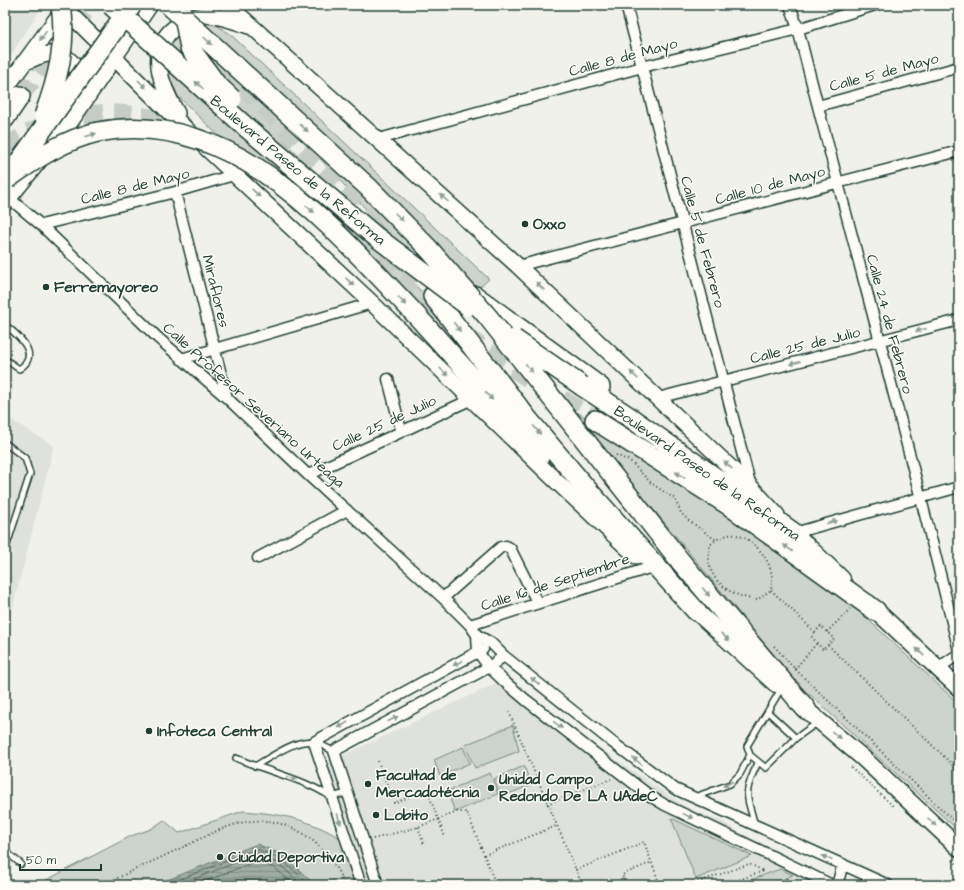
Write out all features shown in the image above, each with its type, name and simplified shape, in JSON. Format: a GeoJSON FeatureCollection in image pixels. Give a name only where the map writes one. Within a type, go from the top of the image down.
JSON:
{"type":"FeatureCollection","features":[{"type":"Feature","properties":{"kind":"highway","name":"Boulevard Paseo de la Reforma"},"geometry":{"type":"LineString","coordinates":[[111,5],[247,128],[375,236],[536,355],[628,416],[794,533]]}},
{"type":"Feature","properties":{"kind":"highway"},"geometry":{"type":"LineString","coordinates":[[7,190],[36,138],[132,5]]}},
{"type":"Feature","properties":{"kind":"highway","name":"Boulevard Paseo de la Reforma"},"geometry":{"type":"LineString","coordinates":[[168,5],[368,187],[428,248],[488,317],[681,562],[813,715]]}},
{"type":"Feature","properties":{"kind":"highway"},"geometry":{"type":"LineString","coordinates":[[184,5],[185,27],[190,48],[216,84],[234,101],[359,213],[606,392],[628,416]]}},
{"type":"Feature","properties":{"kind":"highway"},"geometry":{"type":"LineString","coordinates":[[36,138],[60,68],[63,6]]}},
{"type":"Feature","properties":{"kind":"highway"},"geometry":{"type":"LineString","coordinates":[[5,118],[16,95]]}},
{"type":"Feature","properties":{"kind":"highway"},"geometry":{"type":"LineString","coordinates":[[7,190],[38,158],[69,142],[97,133],[124,129],[154,128],[196,137],[222,148],[241,159],[299,199],[320,217],[416,315],[612,533]]}},
{"type":"Feature","properties":{"kind":"highway"},"geometry":{"type":"LineString","coordinates":[[434,296],[527,418],[586,488],[696,611]]}},
{"type":"Feature","properties":{"kind":"highway"},"geometry":{"type":"LineString","coordinates":[[595,420],[730,506],[876,611]]}},
{"type":"Feature","properties":{"kind":"main road"},"geometry":{"type":"LineString","coordinates":[[7,190],[53,145],[82,106],[114,56],[150,5]]}},
{"type":"Feature","properties":{"kind":"main road"},"geometry":{"type":"LineString","coordinates":[[228,5],[379,139],[518,266],[751,487],[794,533]]}},
{"type":"Feature","properties":{"kind":"main road"},"geometry":{"type":"LineString","coordinates":[[16,95],[23,63],[63,6],[186,129],[236,174],[553,478],[696,611]]}},
{"type":"Feature","properties":{"kind":"main road"},"geometry":{"type":"LineString","coordinates":[[186,129],[170,100],[162,78],[158,57],[159,49],[168,33],[181,22],[192,17],[206,15],[253,28]]}},
{"type":"Feature","properties":{"kind":"main road"},"geometry":{"type":"LineString","coordinates":[[23,63],[50,54],[61,56],[72,62],[80,72],[84,88],[82,106]]}},
{"type":"Feature","properties":{"kind":"main road","name":"Boulevard Paseo de la Reforma"},"geometry":{"type":"LineString","coordinates":[[794,533],[959,688]]}},
{"type":"Feature","properties":{"kind":"main road","name":"Boulevard Paseo de la Reforma"},"geometry":{"type":"LineString","coordinates":[[696,611],[781,689],[863,758],[959,848]]}},
{"type":"Feature","properties":{"kind":"street","name":"Calle 5 de Febrero"},"geometry":{"type":"LineString","coordinates":[[626,5],[751,487]]}},
{"type":"Feature","properties":{"kind":"street","name":"Calle 24 de Febrero"},"geometry":{"type":"LineString","coordinates":[[790,5],[798,29],[879,341],[922,497],[959,652]]}},
{"type":"Feature","properties":{"kind":"street","name":"Calle 8 de Mayo"},"geometry":{"type":"LineString","coordinates":[[379,139],[642,67],[798,29],[875,5]]}},
{"type":"Feature","properties":{"kind":"street","name":"Calle 5 de Mayo"},"geometry":{"type":"LineString","coordinates":[[818,106],[959,67]]}},
{"type":"Feature","properties":{"kind":"street","name":"Calle 10 de Mayo"},"geometry":{"type":"LineString","coordinates":[[518,266],[959,151]]}},
{"type":"Feature","properties":{"kind":"street","name":"Calle 8 de Mayo"},"geometry":{"type":"LineString","coordinates":[[40,225],[175,192],[236,174]]}},
{"type":"Feature","properties":{"kind":"street","name":"Calle Profesor Severiano Urteaga"},"geometry":{"type":"LineString","coordinates":[[7,190],[40,225],[181,359],[227,398],[308,475],[443,598],[470,625],[477,635],[491,643],[504,656],[624,751],[675,789],[888,885]]}},
{"type":"Feature","properties":{"kind":"street","name":"Miraflores"},"geometry":{"type":"LineString","coordinates":[[175,192],[227,398]]}},
{"type":"Feature","properties":{"kind":"street"},"geometry":{"type":"LineString","coordinates":[[181,359],[372,303]]}},
{"type":"Feature","properties":{"kind":"street","name":"Calle 25 de Julio"},"geometry":{"type":"LineString","coordinates":[[658,398],[959,320]]}},
{"type":"Feature","properties":{"kind":"street"},"geometry":{"type":"LineString","coordinates":[[388,379],[401,430]]}},
{"type":"Feature","properties":{"kind":"street","name":"Calle 25 de Julio"},"geometry":{"type":"LineString","coordinates":[[308,475],[401,430],[472,399]]}},
{"type":"Feature","properties":{"kind":"street"},"geometry":{"type":"LineString","coordinates":[[794,533],[959,487]]}},
{"type":"Feature","properties":{"kind":"street"},"geometry":{"type":"LineString","coordinates":[[258,558],[347,510]]}},
{"type":"Feature","properties":{"kind":"street"},"geometry":{"type":"LineString","coordinates":[[443,598],[501,547],[506,546],[510,548],[537,602]]}},
{"type":"Feature","properties":{"kind":"street","name":"Calle 16 de Septiembre"},"geometry":{"type":"LineString","coordinates":[[470,625],[537,602],[649,568]]}},
{"type":"Feature","properties":{"kind":"street"},"geometry":{"type":"LineString","coordinates":[[477,635],[478,652],[490,667],[526,700],[665,805],[832,885]]}},
{"type":"Feature","properties":{"kind":"street"},"geometry":{"type":"LineString","coordinates":[[361,885],[314,742],[344,724],[478,652],[491,643]]}},
{"type":"Feature","properties":{"kind":"street"},"geometry":{"type":"LineString","coordinates":[[938,668],[959,652]]}},
{"type":"Feature","properties":{"kind":"street"},"geometry":{"type":"LineString","coordinates":[[378,885],[334,751],[490,667],[504,656]]}},
{"type":"Feature","properties":{"kind":"street"},"geometry":{"type":"LineString","coordinates":[[665,805],[675,789]]}},
{"type":"Feature","properties":{"kind":"street"},"geometry":{"type":"LineString","coordinates":[[837,885],[843,864]]}},
{"type":"Feature","properties":{"kind":"lane"},"geometry":{"type":"LineString","coordinates":[[5,325],[24,343],[28,348],[29,354],[28,360],[19,369],[5,359]]}},
{"type":"Feature","properties":{"kind":"lane"},"geometry":{"type":"LineString","coordinates":[[5,443],[25,458],[30,474],[5,551]]}},
{"type":"Feature","properties":{"kind":"lane"},"geometry":{"type":"LineString","coordinates":[[781,689],[747,746],[750,755],[758,763],[767,768],[796,738],[813,715]]}},
{"type":"Feature","properties":{"kind":"lane"},"geometry":{"type":"LineString","coordinates":[[768,712],[796,738]]}},
{"type":"Feature","properties":{"kind":"lane"},"geometry":{"type":"LineString","coordinates":[[254,766],[288,748],[305,742],[314,742],[334,751]]}},
{"type":"Feature","properties":{"kind":"lane"},"geometry":{"type":"LineString","coordinates":[[693,798],[730,784],[735,780],[750,755]]}},
{"type":"Feature","properties":{"kind":"lane"},"geometry":{"type":"LineString","coordinates":[[236,758],[254,766],[303,782],[331,797],[347,793]]}},
{"type":"Feature","properties":{"kind":"lane"},"geometry":{"type":"LineString","coordinates":[[756,826],[746,792],[748,783],[758,763]]}},
{"type":"Feature","properties":{"kind":"lane"},"geometry":{"type":"LineString","coordinates":[[5,851],[21,864]]}},
{"type":"Feature","properties":{"kind":"path"},"geometry":{"type":"LineString","coordinates":[[618,461],[613,454],[630,461],[651,484],[675,500],[681,513],[688,520],[716,540]]}},
{"type":"Feature","properties":{"kind":"path"},"geometry":{"type":"LineString","coordinates":[[729,535],[740,537],[750,542],[762,552],[771,569],[771,590],[757,600],[743,598],[731,592],[721,584],[710,568],[710,545],[716,540],[729,535]]}},
{"type":"Feature","properties":{"kind":"path"},"geometry":{"type":"LineString","coordinates":[[709,575],[724,593]]}},
{"type":"Feature","properties":{"kind":"path"},"geometry":{"type":"LineString","coordinates":[[771,590],[814,632]]}},
{"type":"Feature","properties":{"kind":"path"},"geometry":{"type":"LineString","coordinates":[[827,632],[854,606]]}},
{"type":"Feature","properties":{"kind":"path"},"geometry":{"type":"LineString","coordinates":[[821,626],[834,639],[823,650],[811,636],[814,632],[821,626]]}},
{"type":"Feature","properties":{"kind":"path"},"geometry":{"type":"LineString","coordinates":[[795,669],[817,643]]}},
{"type":"Feature","properties":{"kind":"path"},"geometry":{"type":"LineString","coordinates":[[828,645],[959,771]]}},
{"type":"Feature","properties":{"kind":"path"},"geometry":{"type":"LineString","coordinates":[[773,646],[795,669],[959,826]]}},
{"type":"Feature","properties":{"kind":"path"},"geometry":{"type":"LineString","coordinates":[[509,712],[582,885]]}},
{"type":"Feature","properties":{"kind":"path"},"geometry":{"type":"LineString","coordinates":[[378,761],[394,803],[426,790],[445,837]]}},
{"type":"Feature","properties":{"kind":"path"},"geometry":{"type":"LineString","coordinates":[[547,804],[622,774]]}},
{"type":"Feature","properties":{"kind":"path"},"geometry":{"type":"LineString","coordinates":[[364,841],[418,827],[457,812],[467,812],[496,885]]}},
{"type":"Feature","properties":{"kind":"path"},"geometry":{"type":"LineString","coordinates":[[103,885],[222,828],[245,822],[261,821],[279,824],[300,832],[316,843],[330,856],[339,870],[344,885]]}},
{"type":"Feature","properties":{"kind":"path"},"geometry":{"type":"LineString","coordinates":[[484,854],[556,826]]}},
{"type":"Feature","properties":{"kind":"path"},"geometry":{"type":"LineString","coordinates":[[418,827],[424,844]]}},
{"type":"Feature","properties":{"kind":"path"},"geometry":{"type":"LineString","coordinates":[[576,870],[644,842],[660,885]]}},
{"type":"Feature","properties":{"kind":"path"},"geometry":{"type":"LineString","coordinates":[[626,885],[622,875],[652,862]]}},
{"type":"Feature","properties":{"kind":"path"},"geometry":{"type":"LineString","coordinates":[[690,885],[749,864],[764,871],[724,885]]}},
{"type":"Feature","properties":{"kind":"path"},"geometry":{"type":"LineString","coordinates":[[781,885],[794,868]]}},
{"type":"Feature","properties":{"kind":"shaded area"},"geometry":{"type":"Polygon","coordinates":[[[5,5],[34,5],[40,10],[5,64],[5,5]]]}},
{"type":"Feature","properties":{"kind":"shaded area"},"geometry":{"type":"Polygon","coordinates":[[[213,23],[229,33],[489,279],[456,308],[294,130],[282,138],[418,288],[457,334],[452,340],[398,289],[309,189],[296,212],[178,96],[168,73],[168,53],[172,44],[185,31],[203,24],[213,23]]]}},
{"type":"Feature","properties":{"kind":"shaded area"},"geometry":{"type":"Polygon","coordinates":[[[577,412],[727,507],[831,585],[959,704],[959,831],[799,685],[619,468],[577,412]]]}},
{"type":"Feature","properties":{"kind":"shaded area"},"geometry":{"type":"Polygon","coordinates":[[[5,416],[54,446],[6,634],[5,634],[5,416]]]}},
{"type":"Feature","properties":{"kind":"shaded area","name":"Unidad Campo Redondo De LA UAdeC"},"geometry":{"type":"Polygon","coordinates":[[[501,681],[688,808],[721,821],[832,885],[356,885],[316,768],[501,681]]]}},
{"type":"Feature","properties":{"kind":"shaded area"},"geometry":{"type":"Polygon","coordinates":[[[513,725],[519,751],[475,768],[465,745],[513,725]]]}},
{"type":"Feature","properties":{"kind":"shaded area"},"geometry":{"type":"Polygon","coordinates":[[[463,747],[470,763],[440,776],[434,760],[463,747]]]}},
{"type":"Feature","properties":{"kind":"shaded area"},"geometry":{"type":"Polygon","coordinates":[[[524,766],[531,785],[501,797],[494,779],[524,766]]]}},
{"type":"Feature","properties":{"kind":"shaded area"},"geometry":{"type":"Polygon","coordinates":[[[490,773],[498,794],[455,812],[447,791],[490,773]]]}},
{"type":"Feature","properties":{"kind":"shaded area","name":"Ciudad Deportiva"},"geometry":{"type":"Polygon","coordinates":[[[243,811],[283,816],[307,822],[343,840],[358,885],[37,885],[131,836],[151,829],[164,820],[179,833],[243,811]]]}},
{"type":"Feature","properties":{"kind":"shaded area"},"geometry":{"type":"Polygon","coordinates":[[[671,818],[752,856],[696,879],[671,818]]]}},
{"type":"Feature","properties":{"kind":"shaded area"},"geometry":{"type":"Polygon","coordinates":[[[780,869],[793,875],[769,885],[737,885],[780,869]]]}},
{"type":"Feature","properties":{"kind":"water"},"geometry":{"type":"Polygon","coordinates":[[[257,844],[283,855],[315,885],[155,885],[257,844]]]}},
{"type":"Feature","properties":{"kind":"tunnel"},"geometry":{"type":"LineString","coordinates":[[20,96],[90,5]]}},
{"type":"Feature","properties":{"kind":"tunnel"},"geometry":{"type":"LineString","coordinates":[[223,65],[292,135],[382,235]]}},
{"type":"Feature","properties":{"kind":"tunnel"},"geometry":{"type":"LineString","coordinates":[[5,149],[27,134],[50,124],[73,117],[96,114],[120,114],[145,117],[169,122],[194,130]]}},
{"type":"Feature","properties":{"kind":"tunnel"},"geometry":{"type":"LineString","coordinates":[[376,261],[432,311],[459,331],[516,370],[595,420]]}},
{"type":"Feature","properties":{"kind":"tunnel"},"geometry":{"type":"LineString","coordinates":[[407,265],[433,296]]}},
{"type":"Feature","properties":{"kind":"place","name":"Oxxo"},"geometry":{"type":"Point","coordinates":[525,224]}},
{"type":"Feature","properties":{"kind":"place","name":"Ferremayoreo"},"geometry":{"type":"Point","coordinates":[46,287]}},
{"type":"Feature","properties":{"kind":"place","name":"Infoteca Central"},"geometry":{"type":"Point","coordinates":[149,731]}},
{"type":"Feature","properties":{"kind":"place","name":"Facultad de Mercadotécnia"},"geometry":{"type":"Point","coordinates":[368,784]}},
{"type":"Feature","properties":{"kind":"place","name":"Unidad Campo Redondo De LA UAdeC"},"geometry":{"type":"Point","coordinates":[491,788]}},
{"type":"Feature","properties":{"kind":"place","name":"Lobito"},"geometry":{"type":"Point","coordinates":[376,815]}},
{"type":"Feature","properties":{"kind":"place","name":"Ciudad Deportiva"},"geometry":{"type":"Point","coordinates":[220,857]}}]}
